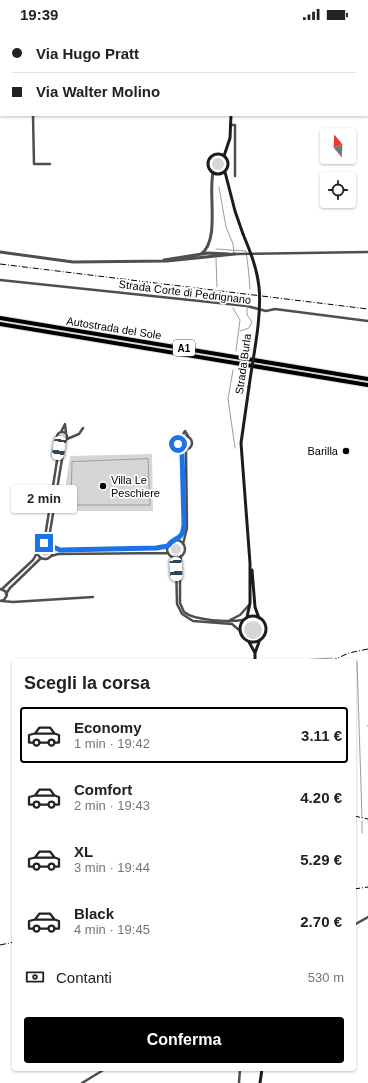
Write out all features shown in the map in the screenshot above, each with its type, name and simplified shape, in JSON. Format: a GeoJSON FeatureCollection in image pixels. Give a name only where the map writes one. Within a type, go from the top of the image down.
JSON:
{"type":"FeatureCollection","features":[{"type":"Feature","properties":{"kind":"highway","name":"Autostrada del Sole"},"geometry":{"type":"LineString","coordinates":[[0,318],[368,379]]}},
{"type":"Feature","properties":{"kind":"highway","name":"Autostrada del Sole"},"geometry":{"type":"LineString","coordinates":[[0,324],[368,385]]}},
{"type":"Feature","properties":{"kind":"main road","name":"Strada Burla"},"geometry":{"type":"LineString","coordinates":[[230,116],[230,138],[224,156],[228,164],[225,172],[235,211],[254,263],[260,288],[259,311],[241,444],[255,607],[259,618],[264,621],[266,628],[265,635],[259,641],[255,653],[255,659]]}},
{"type":"Feature","properties":{"kind":"main road"},"geometry":{"type":"LineString","coordinates":[[224,156],[214,155],[209,160],[208,168],[213,173],[219,174],[225,172]]}},
{"type":"Feature","properties":{"kind":"main road","name":"Strada Burla"},"geometry":{"type":"LineString","coordinates":[[248,617],[250,603],[250,562]]}},
{"type":"Feature","properties":{"kind":"main road"},"geometry":{"type":"LineString","coordinates":[[239,630],[243,620],[248,617],[259,618]]}},
{"type":"Feature","properties":{"kind":"main road","name":"Strada Burla"},"geometry":{"type":"LineString","coordinates":[[239,630],[242,638],[249,642],[255,653]]}},
{"type":"Feature","properties":{"kind":"main road"},"geometry":{"type":"LineString","coordinates":[[249,642],[259,641]]}},
{"type":"Feature","properties":{"kind":"main road"},"geometry":{"type":"LineString","coordinates":[[260,1083],[262,1071]]}},
{"type":"Feature","properties":{"kind":"street"},"geometry":{"type":"LineString","coordinates":[[33,116],[34,164],[50,164]]}},
{"type":"Feature","properties":{"kind":"street"},"geometry":{"type":"LineString","coordinates":[[230,125],[235,125],[235,176]]}},
{"type":"Feature","properties":{"kind":"street"},"geometry":{"type":"LineString","coordinates":[[207,252],[212,215],[211,181],[213,173]]}},
{"type":"Feature","properties":{"kind":"street"},"geometry":{"type":"LineString","coordinates":[[209,245],[211,250],[216,253]]}},
{"type":"Feature","properties":{"kind":"street"},"geometry":{"type":"LineString","coordinates":[[0,252],[73,262],[158,261],[235,254]]}},
{"type":"Feature","properties":{"kind":"street"},"geometry":{"type":"LineString","coordinates":[[158,261],[207,252]]}},
{"type":"Feature","properties":{"kind":"street"},"geometry":{"type":"LineString","coordinates":[[207,252],[212,256]]}},
{"type":"Feature","properties":{"kind":"street"},"geometry":{"type":"LineString","coordinates":[[180,259],[207,252],[235,254],[368,252]]}},
{"type":"Feature","properties":{"kind":"street","name":"Strada Corte di Pedrignano"},"geometry":{"type":"LineString","coordinates":[[0,280],[196,300],[247,306],[266,311],[275,309],[368,321]]}},
{"type":"Feature","properties":{"kind":"street"},"geometry":{"type":"LineString","coordinates":[[13,602],[1,589],[33,560],[37,553],[38,546],[42,543],[45,537],[59,448],[57,438],[65,424],[66,440],[48,538],[52,552],[51,556]]}},
{"type":"Feature","properties":{"kind":"street"},"geometry":{"type":"LineString","coordinates":[[57,438],[60,441],[66,440],[81,433],[83,428]]}},
{"type":"Feature","properties":{"kind":"street"},"geometry":{"type":"LineString","coordinates":[[61,432],[72,436]]}},
{"type":"Feature","properties":{"kind":"street"},"geometry":{"type":"LineString","coordinates":[[239,630],[232,624],[193,620],[182,614],[177,604],[176,563],[168,553],[168,546],[170,542],[176,540],[181,535],[184,528],[181,449],[178,442],[181,437],[188,437],[192,444],[186,450],[187,528],[183,544],[185,550],[181,556],[180,562],[180,602],[184,612],[194,617],[222,620],[243,620]]}},
{"type":"Feature","properties":{"kind":"street"},"geometry":{"type":"LineString","coordinates":[[181,449],[186,450]]}},
{"type":"Feature","properties":{"kind":"street"},"geometry":{"type":"LineString","coordinates":[[176,540],[183,544]]}},
{"type":"Feature","properties":{"kind":"street"},"geometry":{"type":"LineString","coordinates":[[42,543],[60,550],[168,546]]}},
{"type":"Feature","properties":{"kind":"street"},"geometry":{"type":"LineString","coordinates":[[37,553],[41,558],[46,559],[58,554],[168,553]]}},
{"type":"Feature","properties":{"kind":"street"},"geometry":{"type":"LineString","coordinates":[[173,558],[181,556]]}},
{"type":"Feature","properties":{"kind":"street"},"geometry":{"type":"LineString","coordinates":[[1,601],[10,588],[41,558]]}},
{"type":"Feature","properties":{"kind":"street"},"geometry":{"type":"LineString","coordinates":[[1,601],[13,602],[93,597]]}},
{"type":"Feature","properties":{"kind":"street"},"geometry":{"type":"LineString","coordinates":[[222,620],[235,618],[245,611],[250,603]]}},
{"type":"Feature","properties":{"kind":"street"},"geometry":{"type":"LineString","coordinates":[[356,924],[368,917]]}},
{"type":"Feature","properties":{"kind":"street"},"geometry":{"type":"LineString","coordinates":[[82,1083],[101,1071]]}},
{"type":"Feature","properties":{"kind":"street"},"geometry":{"type":"LineString","coordinates":[[239,1083],[240,1071]]}},
{"type":"Feature","properties":{"kind":"shaded area"},"geometry":{"type":"Polygon","coordinates":[[[216,158],[220,158],[224,164],[220,170],[216,170],[212,166],[212,162],[216,158]]]}},
{"type":"Feature","properties":{"kind":"shaded area"},"geometry":{"type":"Polygon","coordinates":[[[152,454],[153,511],[62,511],[70,456],[152,454]]]}},
{"type":"Feature","properties":{"kind":"shaded area"},"geometry":{"type":"Polygon","coordinates":[[[176,544],[181,549],[176,554],[171,549],[176,544]]]}},
{"type":"Feature","properties":{"kind":"shaded area"},"geometry":{"type":"Polygon","coordinates":[[[45,546],[50,551],[45,556],[40,551],[45,546]]]}},
{"type":"Feature","properties":{"kind":"shaded area"},"geometry":{"type":"Polygon","coordinates":[[[249,621],[257,621],[262,626],[260,637],[257,639],[249,639],[244,634],[244,626],[249,621]]]}},
{"type":"Feature","properties":{"kind":"waterway"},"geometry":{"type":"LineString","coordinates":[[219,187],[226,227],[233,244],[234,253]]}},
{"type":"Feature","properties":{"kind":"waterway"},"geometry":{"type":"LineString","coordinates":[[216,249],[246,251],[250,289]]}},
{"type":"Feature","properties":{"kind":"waterway"},"geometry":{"type":"LineString","coordinates":[[216,258],[217,287]]}},
{"type":"Feature","properties":{"kind":"waterway"},"geometry":{"type":"LineString","coordinates":[[233,308],[240,320],[236,351]]}},
{"type":"Feature","properties":{"kind":"waterway"},"geometry":{"type":"LineString","coordinates":[[240,331],[249,328],[252,322],[247,315],[247,308]]}},
{"type":"Feature","properties":{"kind":"waterway"},"geometry":{"type":"LineString","coordinates":[[233,370],[228,399],[235,448]]}},
{"type":"Feature","properties":{"kind":"waterway"},"geometry":{"type":"LineString","coordinates":[[148,459],[150,505],[71,505],[72,462],[148,459]]}},
{"type":"Feature","properties":{"kind":"waterway"},"geometry":{"type":"LineString","coordinates":[[316,659],[332,658]]}},
{"type":"Feature","properties":{"kind":"waterway"},"geometry":{"type":"LineString","coordinates":[[357,661],[362,817]]}},
{"type":"Feature","properties":{"kind":"waterway"},"geometry":{"type":"LineString","coordinates":[[362,821],[362,833]]}},
{"type":"Feature","properties":{"kind":"railway"},"geometry":{"type":"LineString","coordinates":[[0,264],[368,309]]}},
{"type":"Feature","properties":{"kind":"railway"},"geometry":{"type":"LineString","coordinates":[[336,659],[349,653],[368,649]]}},
{"type":"Feature","properties":{"kind":"railway"},"geometry":{"type":"LineString","coordinates":[[356,816],[368,819]]}},
{"type":"Feature","properties":{"kind":"railway"},"geometry":{"type":"LineString","coordinates":[[356,889],[368,887]]}},
{"type":"Feature","properties":{"kind":"railway"},"geometry":{"type":"LineString","coordinates":[[0,945],[12,942]]}},
{"type":"Feature","properties":{"kind":"place","name":"Barilla"},"geometry":{"type":"Point","coordinates":[346,451]}},
{"type":"Feature","properties":{"kind":"place","name":"Villa Le Peschiere"},"geometry":{"type":"Point","coordinates":[103,486]}},
{"type":"Feature","properties":{"kind":"route"},"geometry":{"type":"LineString","coordinates":[[44,543],[50,545],[56,550],[162,548],[168,546],[170,542],[178,539],[184,528],[184,524],[182,452],[178,444]]}}]}
